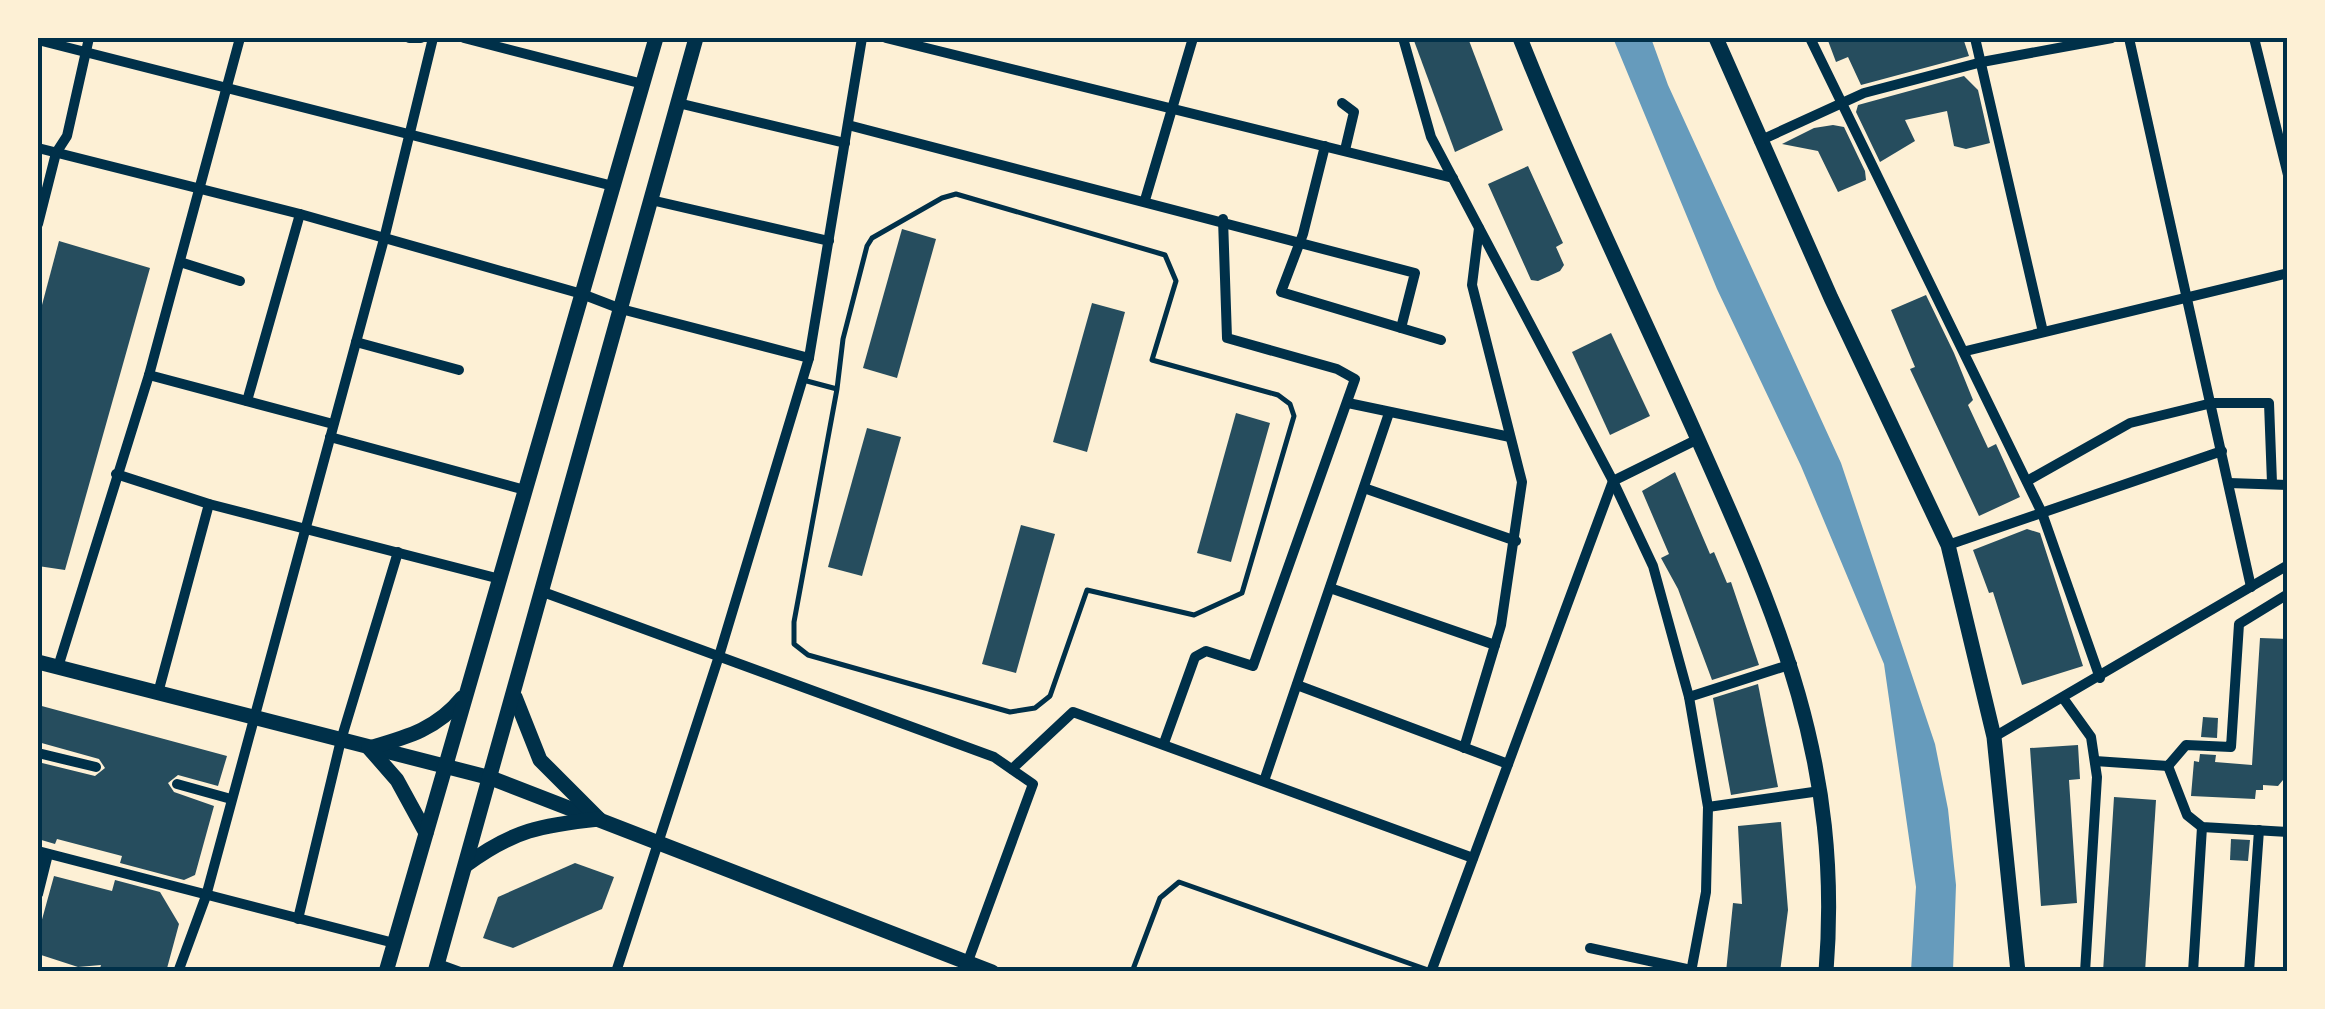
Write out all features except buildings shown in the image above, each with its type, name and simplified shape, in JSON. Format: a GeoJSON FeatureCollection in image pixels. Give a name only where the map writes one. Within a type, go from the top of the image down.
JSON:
{"type":"FeatureCollection","features":[{"type":"Feature","properties":{"kind":"main road"},"geometry":{"type":"LineString","coordinates":[[386,972],[656,38]]}},
{"type":"Feature","properties":{"kind":"main road"},"geometry":{"type":"LineString","coordinates":[[436,968],[696,38]]}},
{"type":"Feature","properties":{"kind":"main road"},"geometry":{"type":"LineString","coordinates":[[1520,38],[1752,559],[1792,664],[1810,726],[1820,791],[1829,926],[1826,972]]}},
{"type":"Feature","properties":{"kind":"main road"},"geometry":{"type":"LineString","coordinates":[[1716,38],[1759,140],[1948,545],[1994,736],[2018,972]]}},
{"type":"Feature","properties":{"kind":"main road"},"geometry":{"type":"LineString","coordinates":[[38,662],[492,778],[965,967],[992,972]]}},
{"type":"Feature","properties":{"kind":"main road"},"geometry":{"type":"LineString","coordinates":[[370,748],[421,734],[448,714],[467,692]]}},
{"type":"Feature","properties":{"kind":"main road"},"geometry":{"type":"LineString","coordinates":[[514,695],[540,760],[599,820]]}},
{"type":"Feature","properties":{"kind":"main road"},"geometry":{"type":"LineString","coordinates":[[370,748],[397,780],[426,832]]}},
{"type":"Feature","properties":{"kind":"main road"},"geometry":{"type":"LineString","coordinates":[[492,778],[578,812]]}},
{"type":"Feature","properties":{"kind":"main road"},"geometry":{"type":"LineString","coordinates":[[466,865],[506,837],[530,828],[599,820]]}},
{"type":"Feature","properties":{"kind":"street"},"geometry":{"type":"LineString","coordinates":[[38,224],[56,153],[66,136],[89,38]]}},
{"type":"Feature","properties":{"kind":"street"},"geometry":{"type":"LineString","coordinates":[[58,667],[149,374],[240,38]]}},
{"type":"Feature","properties":{"kind":"street"},"geometry":{"type":"LineString","coordinates":[[409,38],[421,38]]}},
{"type":"Feature","properties":{"kind":"street"},"geometry":{"type":"LineString","coordinates":[[178,972],[206,896],[302,528],[413,132],[434,38]]}},
{"type":"Feature","properties":{"kind":"street"},"geometry":{"type":"LineString","coordinates":[[464,38],[643,84]]}},
{"type":"Feature","properties":{"kind":"street"},"geometry":{"type":"LineString","coordinates":[[616,972],[719,656],[810,358],[862,38]]}},
{"type":"Feature","properties":{"kind":"street"},"geometry":{"type":"LineString","coordinates":[[886,38],[1452,178]]}},
{"type":"Feature","properties":{"kind":"street"},"geometry":{"type":"LineString","coordinates":[[1144,200],[1193,38]]}},
{"type":"Feature","properties":{"kind":"street"},"geometry":{"type":"LineString","coordinates":[[1403,38],[1431,137],[1613,481],[1653,566],[1689,697],[1708,806],[1706,892],[1691,971],[1590,948]]}},
{"type":"Feature","properties":{"kind":"street"},"geometry":{"type":"LineString","coordinates":[[1810,38],[1966,350],[2042,513],[2100,678]]}},
{"type":"Feature","properties":{"kind":"street"},"geometry":{"type":"LineString","coordinates":[[1975,38],[2043,332]]}},
{"type":"Feature","properties":{"kind":"street"},"geometry":{"type":"LineString","coordinates":[[1759,140],[1864,93],[1982,62],[2112,38]]}},
{"type":"Feature","properties":{"kind":"street"},"geometry":{"type":"LineString","coordinates":[[2128,38],[2190,296],[2251,587]]}},
{"type":"Feature","properties":{"kind":"street"},"geometry":{"type":"LineString","coordinates":[[2254,38],[2288,175]]}},
{"type":"Feature","properties":{"kind":"street"},"geometry":{"type":"LineString","coordinates":[[38,40],[614,186]]}},
{"type":"Feature","properties":{"kind":"street"},"geometry":{"type":"LineString","coordinates":[[1342,103],[1354,112],[1345,150]]}},
{"type":"Feature","properties":{"kind":"street"},"geometry":{"type":"LineString","coordinates":[[678,104],[845,144]]}},
{"type":"Feature","properties":{"kind":"street"},"geometry":{"type":"LineString","coordinates":[[848,125],[1223,219],[1415,273],[1400,328]]}},
{"type":"Feature","properties":{"kind":"street"},"geometry":{"type":"LineString","coordinates":[[1325,146],[1281,292],[1441,340]]}},
{"type":"Feature","properties":{"kind":"street"},"geometry":{"type":"LineString","coordinates":[[38,148],[300,214],[582,294],[621,309],[810,358]]}},
{"type":"Feature","properties":{"kind":"street"},"geometry":{"type":"LineString","coordinates":[[651,200],[829,241]]}},
{"type":"Feature","properties":{"kind":"street"},"geometry":{"type":"LineString","coordinates":[[247,402],[300,214]]}},
{"type":"Feature","properties":{"kind":"street"},"geometry":{"type":"LineString","coordinates":[[1164,743],[1195,656],[1206,651],[1253,666],[1355,380],[1337,369],[1227,338],[1223,219]]}},
{"type":"Feature","properties":{"kind":"street"},"geometry":{"type":"LineString","coordinates":[[1464,748],[1496,645],[1516,541],[1522,482],[1472,285],[1479,228]]}},
{"type":"Feature","properties":{"kind":"street"},"geometry":{"type":"LineString","coordinates":[[180,262],[240,281]]}},
{"type":"Feature","properties":{"kind":"street"},"geometry":{"type":"LineString","coordinates":[[1966,350],[2288,273]]}},
{"type":"Feature","properties":{"kind":"street"},"geometry":{"type":"LineString","coordinates":[[356,342],[459,370]]}},
{"type":"Feature","properties":{"kind":"street"},"geometry":{"type":"LineString","coordinates":[[149,374],[333,424]]}},
{"type":"Feature","properties":{"kind":"street"},"geometry":{"type":"LineString","coordinates":[[2027,482],[2130,423],[2212,403],[2269,402],[2272,484]]}},
{"type":"Feature","properties":{"kind":"street"},"geometry":{"type":"LineString","coordinates":[[1348,404],[1510,437]]}},
{"type":"Feature","properties":{"kind":"street"},"geometry":{"type":"LineString","coordinates":[[1264,781],[1390,413]]}},
{"type":"Feature","properties":{"kind":"street"},"geometry":{"type":"LineString","coordinates":[[330,437],[525,490]]}},
{"type":"Feature","properties":{"kind":"street"},"geometry":{"type":"LineString","coordinates":[[1431,971],[1613,481],[1698,439]]}},
{"type":"Feature","properties":{"kind":"street"},"geometry":{"type":"LineString","coordinates":[[1948,545],[2222,450]]}},
{"type":"Feature","properties":{"kind":"street"},"geometry":{"type":"LineString","coordinates":[[116,474],[208,504],[500,579]]}},
{"type":"Feature","properties":{"kind":"street"},"geometry":{"type":"LineString","coordinates":[[2229,483],[2288,485]]}},
{"type":"Feature","properties":{"kind":"street"},"geometry":{"type":"LineString","coordinates":[[1364,488],[1516,541]]}},
{"type":"Feature","properties":{"kind":"street"},"geometry":{"type":"LineString","coordinates":[[158,693],[208,504]]}},
{"type":"Feature","properties":{"kind":"street"},"geometry":{"type":"LineString","coordinates":[[298,918],[341,740],[398,552]]}},
{"type":"Feature","properties":{"kind":"street"},"geometry":{"type":"LineString","coordinates":[[1994,736],[2100,678],[2288,565]]}},
{"type":"Feature","properties":{"kind":"street"},"geometry":{"type":"LineString","coordinates":[[1330,588],[1496,645]]}},
{"type":"Feature","properties":{"kind":"street"},"geometry":{"type":"LineString","coordinates":[[543,592],[994,757],[1033,784],[965,967]]}},
{"type":"Feature","properties":{"kind":"street"},"geometry":{"type":"LineString","coordinates":[[2168,766],[2186,745],[2231,748],[2239,624],[2288,594]]}},
{"type":"Feature","properties":{"kind":"street"},"geometry":{"type":"LineString","coordinates":[[1689,697],[1792,664]]}},
{"type":"Feature","properties":{"kind":"street"},"geometry":{"type":"LineString","coordinates":[[1297,685],[1508,764]]}},
{"type":"Feature","properties":{"kind":"street"},"geometry":{"type":"LineString","coordinates":[[2063,698],[2091,737],[2095,761],[2085,972]]}},
{"type":"Feature","properties":{"kind":"street"},"geometry":{"type":"LineString","coordinates":[[1012,770],[1073,712],[1473,858]]}},
{"type":"Feature","properties":{"kind":"street"},"geometry":{"type":"LineString","coordinates":[[38,753],[96,766]]}},
{"type":"Feature","properties":{"kind":"street"},"geometry":{"type":"LineString","coordinates":[[2095,761],[2168,766]]}},
{"type":"Feature","properties":{"kind":"street"},"geometry":{"type":"LineString","coordinates":[[2168,766],[2188,815],[2202,826],[2288,832]]}},
{"type":"Feature","properties":{"kind":"street"},"geometry":{"type":"LineString","coordinates":[[178,784],[231,799]]}},
{"type":"Feature","properties":{"kind":"street"},"geometry":{"type":"LineString","coordinates":[[1708,806],[1820,791]]}},
{"type":"Feature","properties":{"kind":"street"},"geometry":{"type":"LineString","coordinates":[[2193,972],[2202,826]]}},
{"type":"Feature","properties":{"kind":"street"},"geometry":{"type":"LineString","coordinates":[[2249,972],[2258,830]]}},
{"type":"Feature","properties":{"kind":"street"},"geometry":{"type":"LineString","coordinates":[[38,894],[43,853],[394,942]]}},
{"type":"Feature","properties":{"kind":"street"},"geometry":{"type":"LineString","coordinates":[[436,968],[460,972]]}},
{"type":"Feature","properties":{"kind":"lane"},"geometry":{"type":"LineString","coordinates":[[956,194],[1165,256],[1176,281],[1152,360],[1278,395],[1290,404],[1294,416],[1242,593],[1194,615],[1088,590],[1081,598],[1056,687],[1035,708],[1017,713],[808,655],[794,644],[794,622],[837,389],[843,339],[867,246],[942,198],[956,194]]}},
{"type":"Feature","properties":{"kind":"lane"},"geometry":{"type":"LineString","coordinates":[[803,380],[837,389]]}},
{"type":"Feature","properties":{"kind":"lane"},"geometry":{"type":"LineString","coordinates":[[1132,972],[1160,898],[1179,882],[1431,971]]}},
{"type":"Feature","properties":{"kind":"water"},"geometry":{"type":"Polygon","coordinates":[[[1613,38],[1651,38],[1668,85],[1841,463],[1935,744],[1948,809],[1956,885],[1953,971],[1911,971],[1916,887],[1884,664],[1801,466],[1717,289],[1613,38]]]}}]}
